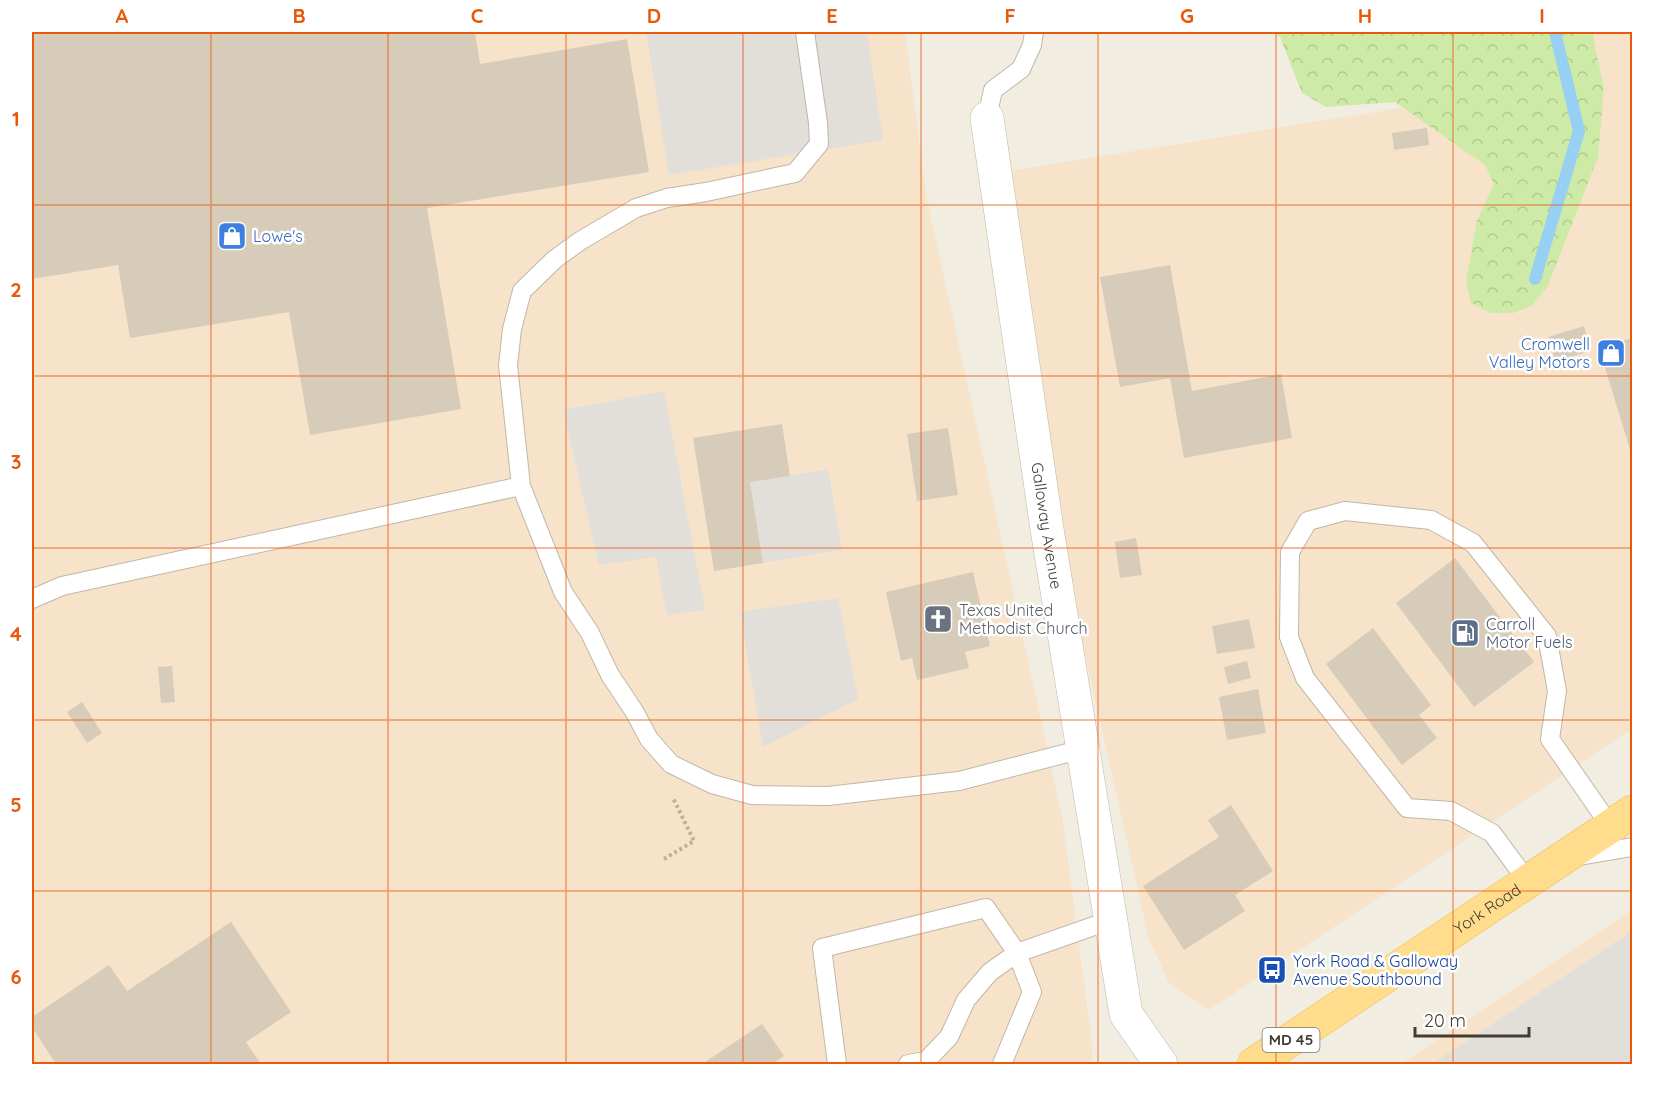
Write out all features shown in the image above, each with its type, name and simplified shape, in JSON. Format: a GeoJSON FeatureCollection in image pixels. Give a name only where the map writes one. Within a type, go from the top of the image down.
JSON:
{"type":"FeatureCollection","features":[{"type":"Feature","properties":{"kind":"main road","name":"York Road"},"geometry":{"type":"LineString","coordinates":[[1254,1065],[1562,859],[1625,829]]}},
{"type":"Feature","properties":{"kind":"street","name":"Galloway Avenue"},"geometry":{"type":"LineString","coordinates":[[987,118],[1047,529],[1126,1014],[1161,1065]]}},
{"type":"Feature","properties":{"kind":"lane"},"geometry":{"type":"LineString","coordinates":[[805,32],[819,144],[795,173],[667,198],[636,208],[580,241],[555,259],[522,291],[512,330],[508,365],[521,486],[563,592],[590,633],[610,675],[649,739],[671,764],[712,784],[752,795],[828,796],[959,781],[1083,748]]}},
{"type":"Feature","properties":{"kind":"lane"},"geometry":{"type":"LineString","coordinates":[[987,118],[993,90],[1021,69],[1032,45],[1034,32]]}},
{"type":"Feature","properties":{"kind":"lane"},"geometry":{"type":"LineString","coordinates":[[32,599],[62,586],[521,486]]}},
{"type":"Feature","properties":{"kind":"lane"},"geometry":{"type":"LineString","coordinates":[[1528,882],[1492,833],[1451,811],[1407,808],[1305,678],[1289,637],[1289,586],[1290,552],[1308,522],[1345,511],[1431,520],[1473,543],[1547,636],[1557,691],[1550,739],[1625,829]]}},
{"type":"Feature","properties":{"kind":"lane"},"geometry":{"type":"LineString","coordinates":[[837,1065],[822,948],[986,908],[1017,953],[1032,993],[1002,1065]]}},
{"type":"Feature","properties":{"kind":"lane"},"geometry":{"type":"LineString","coordinates":[[908,1065],[927,1061],[949,1037],[966,1000],[990,972],[1017,953],[1111,920]]}},
{"type":"Feature","properties":{"kind":"path"},"geometry":{"type":"LineString","coordinates":[[664,859],[694,841],[666,784],[671,764]]}},
{"type":"Feature","properties":{"kind":"shaded area"},"geometry":{"type":"Polygon","coordinates":[[[32,32],[905,32],[926,195],[1062,816],[1093,1064],[32,1064],[32,32]]]}},
{"type":"Feature","properties":{"kind":"shaded area"},"geometry":{"type":"Polygon","coordinates":[[[646,32],[867,32],[883,140],[669,175],[646,32]]]}},
{"type":"Feature","properties":{"kind":"shaded area"},"geometry":{"type":"Polygon","coordinates":[[[1527,32],[1632,32],[1632,729],[1209,1010],[1169,983],[1149,939],[1074,606],[1003,172],[1544,85],[1527,32]]]}},
{"type":"Feature","properties":{"kind":"shaded area"},"geometry":{"type":"Polygon","coordinates":[[[664,391],[705,610],[667,615],[656,557],[599,565],[563,410],[664,391]]]}},
{"type":"Feature","properties":{"kind":"shaded area"},"geometry":{"type":"Polygon","coordinates":[[[828,469],[842,550],[763,563],[750,482],[828,469]]]}},
{"type":"Feature","properties":{"kind":"shaded area"},"geometry":{"type":"Polygon","coordinates":[[[838,598],[858,699],[763,747],[740,612],[838,598]]]}},
{"type":"Feature","properties":{"kind":"shaded area"},"geometry":{"type":"Polygon","coordinates":[[[1632,910],[1632,1064],[1401,1064],[1632,910]]]}},
{"type":"Feature","properties":{"kind":"shaded area"},"geometry":{"type":"Polygon","coordinates":[[[1632,931],[1632,1064],[1432,1064],[1632,931]]]}},
{"type":"Feature","properties":{"kind":"green space"},"geometry":{"type":"Polygon","coordinates":[[[1273,32],[1592,32],[1604,89],[1598,157],[1547,288],[1531,306],[1513,313],[1490,313],[1471,303],[1466,282],[1477,220],[1494,184],[1485,165],[1395,102],[1326,107],[1302,93],[1280,37],[1273,32]]]}},
{"type":"Feature","properties":{"kind":"building","name":"Lowe's"},"geometry":{"type":"Polygon","coordinates":[[[32,32],[475,32],[480,64],[627,39],[649,172],[427,208],[461,409],[310,435],[289,312],[130,338],[118,265],[32,279],[32,32]]]}},
{"type":"Feature","properties":{"kind":"building"},"geometry":{"type":"Polygon","coordinates":[[[1427,128],[1429,145],[1394,150],[1392,133],[1427,128]]]}},
{"type":"Feature","properties":{"kind":"building"},"geometry":{"type":"Polygon","coordinates":[[[1170,265],[1192,391],[1281,374],[1292,438],[1184,458],[1170,378],[1120,387],[1100,277],[1170,265]]]}},
{"type":"Feature","properties":{"kind":"building"},"geometry":{"type":"Polygon","coordinates":[[[1584,326],[1591,351],[1555,361],[1548,337],[1584,326]]]}},
{"type":"Feature","properties":{"kind":"building"},"geometry":{"type":"Polygon","coordinates":[[[1632,338],[1632,456],[1599,348],[1632,338]]]}},
{"type":"Feature","properties":{"kind":"building"},"geometry":{"type":"Polygon","coordinates":[[[782,424],[790,476],[750,482],[763,563],[714,571],[693,438],[782,424]]]}},
{"type":"Feature","properties":{"kind":"building"},"geometry":{"type":"Polygon","coordinates":[[[948,428],[958,495],[917,501],[907,434],[948,428]]]}},
{"type":"Feature","properties":{"kind":"building"},"geometry":{"type":"Polygon","coordinates":[[[1136,538],[1142,575],[1120,578],[1115,542],[1136,538]]]}},
{"type":"Feature","properties":{"kind":"building","name":"Carroll Motor Fuels"},"geometry":{"type":"Polygon","coordinates":[[[1455,558],[1534,662],[1474,707],[1396,603],[1455,558]]]}},
{"type":"Feature","properties":{"kind":"building","name":"Texas United Methodist Church"},"geometry":{"type":"Polygon","coordinates":[[[973,572],[990,646],[965,652],[969,668],[917,680],[912,658],[901,661],[886,592],[973,572]]]}},
{"type":"Feature","properties":{"kind":"building"},"geometry":{"type":"Polygon","coordinates":[[[1249,619],[1255,648],[1217,654],[1212,626],[1249,619]]]}},
{"type":"Feature","properties":{"kind":"building"},"geometry":{"type":"Polygon","coordinates":[[[1373,628],[1431,705],[1419,715],[1437,738],[1402,765],[1326,664],[1373,628]]]}},
{"type":"Feature","properties":{"kind":"building"},"geometry":{"type":"Polygon","coordinates":[[[1247,661],[1251,678],[1228,684],[1224,667],[1247,661]]]}},
{"type":"Feature","properties":{"kind":"building"},"geometry":{"type":"Polygon","coordinates":[[[172,666],[175,702],[161,703],[158,667],[172,666]]]}},
{"type":"Feature","properties":{"kind":"building"},"geometry":{"type":"Polygon","coordinates":[[[1258,689],[1266,733],[1227,740],[1219,697],[1258,689]]]}},
{"type":"Feature","properties":{"kind":"building"},"geometry":{"type":"Polygon","coordinates":[[[82,702],[102,733],[87,743],[67,712],[82,702]]]}},
{"type":"Feature","properties":{"kind":"building"},"geometry":{"type":"Polygon","coordinates":[[[1231,805],[1273,871],[1235,895],[1245,911],[1184,950],[1143,886],[1219,837],[1208,820],[1231,805]]]}},
{"type":"Feature","properties":{"kind":"building"},"geometry":{"type":"Polygon","coordinates":[[[231,922],[291,1012],[246,1042],[261,1064],[56,1064],[32,1027],[32,1017],[109,965],[127,991],[231,922]]]}},
{"type":"Feature","properties":{"kind":"building"},"geometry":{"type":"Polygon","coordinates":[[[762,1024],[784,1056],[772,1064],[702,1064],[762,1024]]]}},
{"type":"Feature","properties":{"kind":"waterway"},"geometry":{"type":"LineString","coordinates":[[1535,279],[1579,131],[1555,32]]}},
{"type":"Feature","properties":{"kind":"place","name":"Lowe's"},"geometry":{"type":"Point","coordinates":[232,236]}},
{"type":"Feature","properties":{"kind":"place","name":"Cromwell Valley Motors"},"geometry":{"type":"Point","coordinates":[1611,353]}},
{"type":"Feature","properties":{"kind":"place","name":"Texas United Methodist Church"},"geometry":{"type":"Point","coordinates":[938,619]}},
{"type":"Feature","properties":{"kind":"place","name":"Carroll Motor Fuels"},"geometry":{"type":"Point","coordinates":[1465,633]}},
{"type":"Feature","properties":{"kind":"place","name":"York Road & Galloway Avenue Southbound"},"geometry":{"type":"Point","coordinates":[1272,970]}}]}
